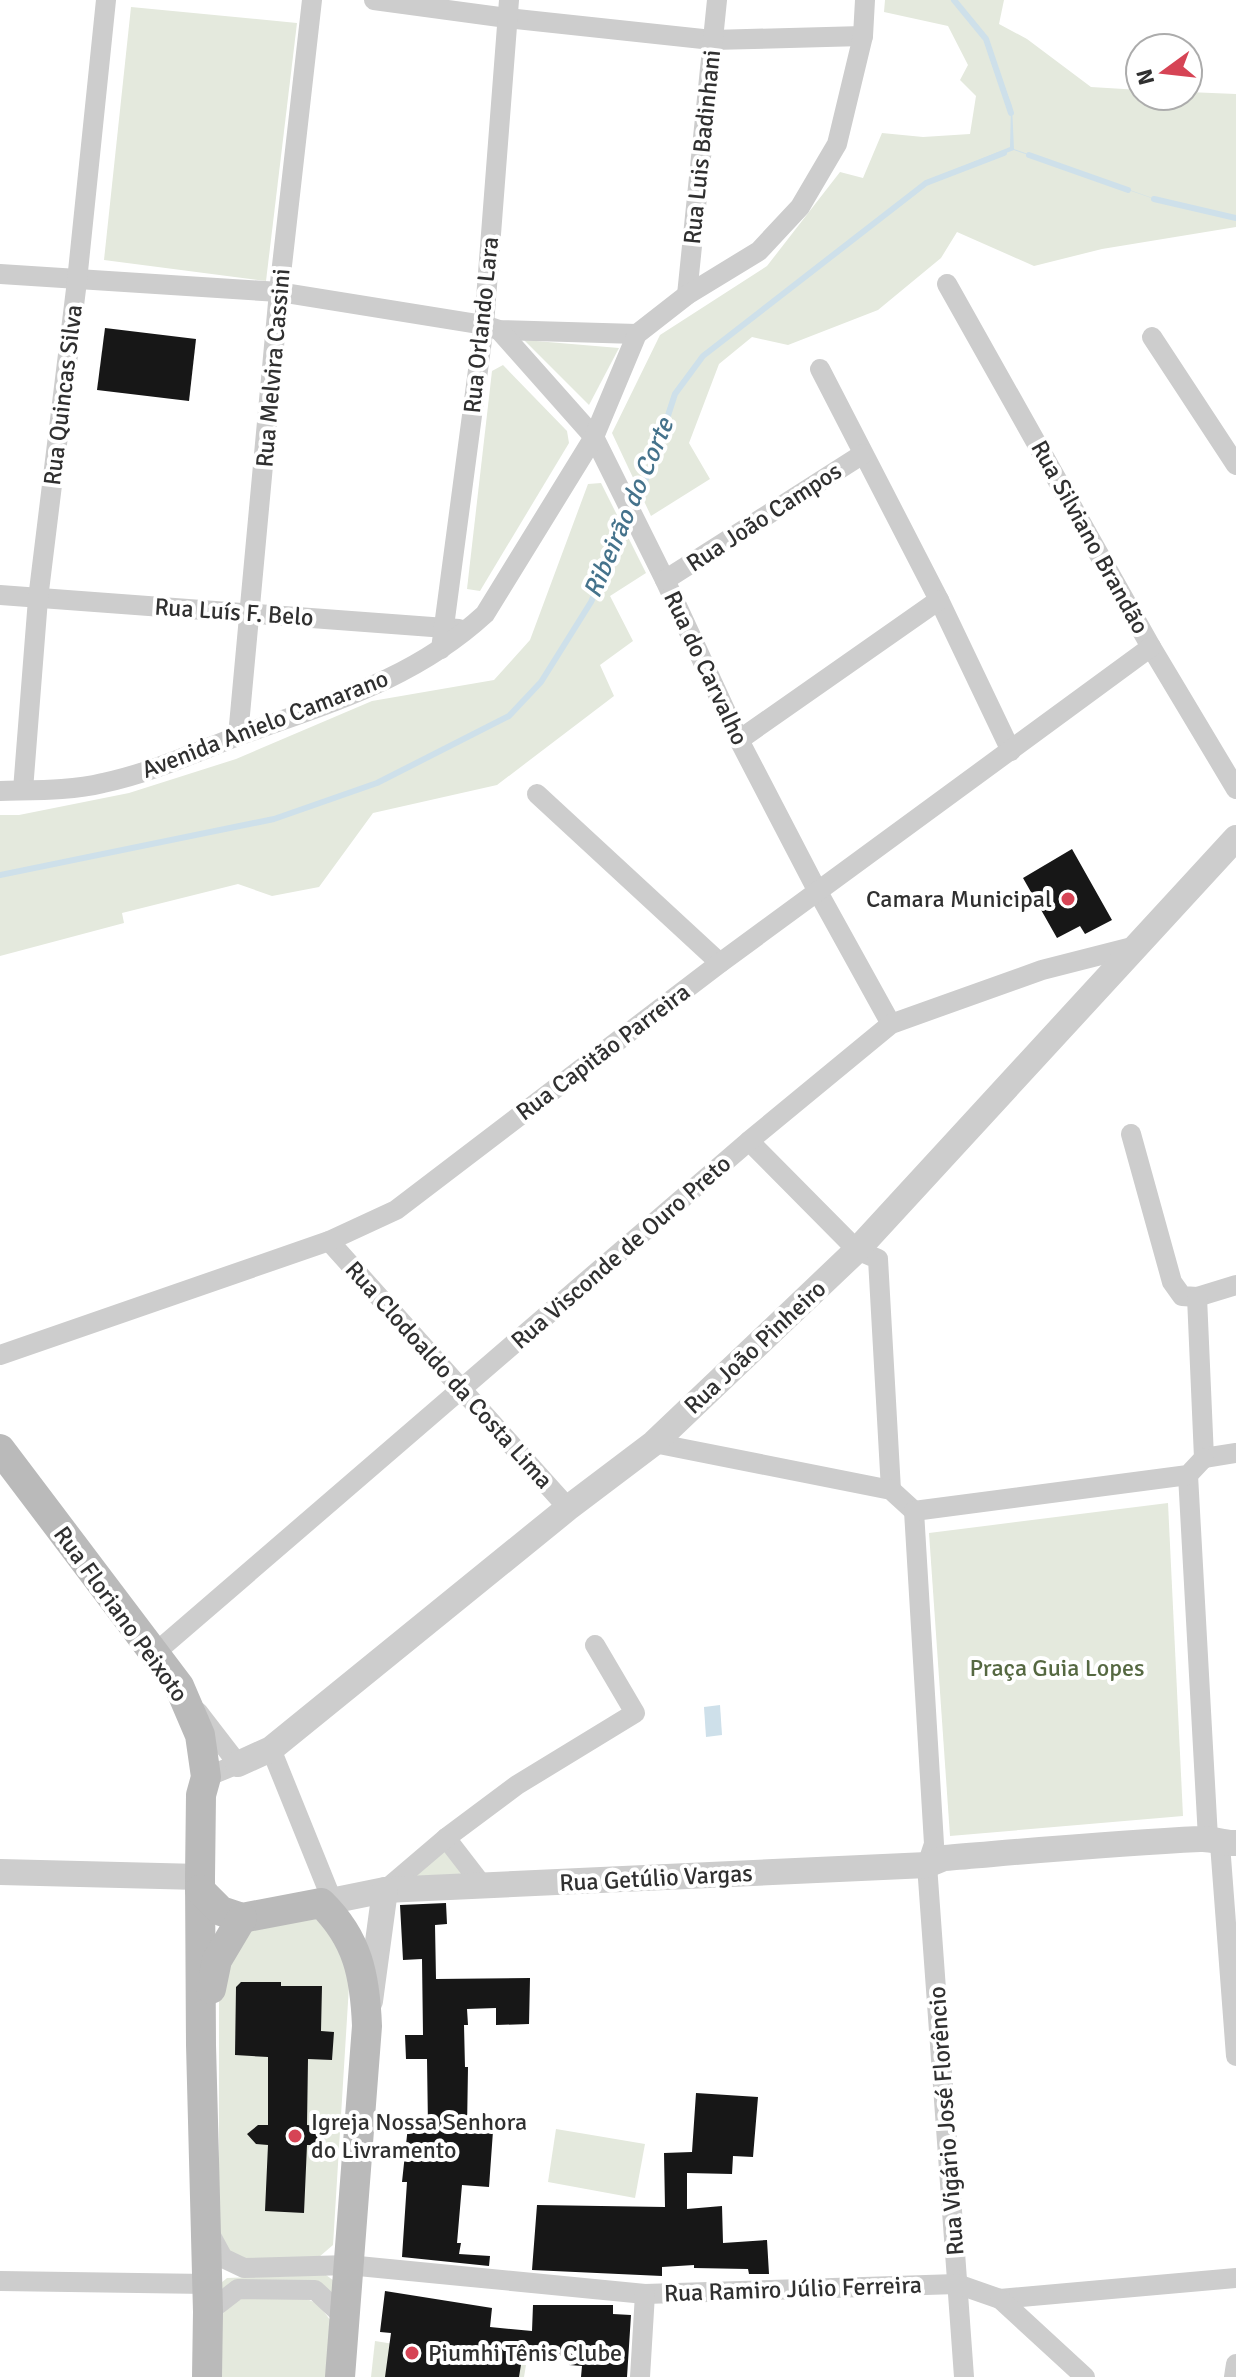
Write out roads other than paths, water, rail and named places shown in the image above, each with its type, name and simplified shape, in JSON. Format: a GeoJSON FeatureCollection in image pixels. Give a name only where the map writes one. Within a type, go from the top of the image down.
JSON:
{"type":"FeatureCollection","features":[{"type":"Feature","properties":{"kind":"main road","name":"Rua Floriano Peixoto"},"geometry":{"type":"LineString","coordinates":[[0,1449],[179,1686],[200,1735],[218,1762],[201,1795],[201,2045]]}},
{"type":"Feature","properties":{"kind":"main road"},"geometry":{"type":"LineString","coordinates":[[200,1884],[221,1911],[242,1918],[326,1901],[350,1940],[366,1984],[367,2026],[340,2377]]}},
{"type":"Feature","properties":{"kind":"main road"},"geometry":{"type":"LineString","coordinates":[[207,2377],[215,2289],[207,2228],[201,2045],[217,1960],[242,1918]]}},
{"type":"Feature","properties":{"kind":"street","name":"Rua Quincas Silva"},"geometry":{"type":"LineString","coordinates":[[23,790],[38,599],[77,281],[106,0]]}},
{"type":"Feature","properties":{"kind":"street","name":"Rua Melvira Cassini"},"geometry":{"type":"LineString","coordinates":[[238,736],[279,292],[312,0]]}},
{"type":"Feature","properties":{"kind":"street"},"geometry":{"type":"LineString","coordinates":[[374,0],[508,9],[712,40],[863,36]]}},
{"type":"Feature","properties":{"kind":"street","name":"Rua Luis Badinhani"},"geometry":{"type":"LineString","coordinates":[[687,295],[717,0]]}},
{"type":"Feature","properties":{"kind":"street","name":"Avenida Anielo Camarano"},"geometry":{"type":"LineString","coordinates":[[0,791],[102,784],[171,763],[372,688],[441,649],[485,614],[594,437],[637,334],[687,295],[759,251],[800,207],[837,144],[863,36],[865,0]]}},
{"type":"Feature","properties":{"kind":"street","name":"Rua Orlando Lara"},"geometry":{"type":"LineString","coordinates":[[441,649],[492,327],[508,9]]}},
{"type":"Feature","properties":{"kind":"street"},"geometry":{"type":"LineString","coordinates":[[0,274],[279,292],[492,327],[637,334]]}},
{"type":"Feature","properties":{"kind":"street","name":"Rua Silviano Brandão"},"geometry":{"type":"LineString","coordinates":[[947,284],[1151,647],[1236,789]]}},
{"type":"Feature","properties":{"kind":"street","name":"Rua do Carvalho"},"geometry":{"type":"LineString","coordinates":[[492,327],[594,437],[739,740],[891,1024]]}},
{"type":"Feature","properties":{"kind":"street"},"geometry":{"type":"LineString","coordinates":[[1152,337],[1236,465]]}},
{"type":"Feature","properties":{"kind":"street"},"geometry":{"type":"LineString","coordinates":[[820,369],[939,600],[1011,751]]}},
{"type":"Feature","properties":{"kind":"street","name":"Rua João Campos"},"geometry":{"type":"LineString","coordinates":[[665,580],[863,454]]}},
{"type":"Feature","properties":{"kind":"street","name":"Rua Luís F. Belo"},"geometry":{"type":"LineString","coordinates":[[0,595],[467,630]]}},
{"type":"Feature","properties":{"kind":"street"},"geometry":{"type":"LineString","coordinates":[[739,740],[939,600]]}},
{"type":"Feature","properties":{"kind":"street","name":"Rua Capitão Parreira"},"geometry":{"type":"LineString","coordinates":[[0,1355],[329,1241],[396,1210],[720,963],[1151,647]]}},
{"type":"Feature","properties":{"kind":"street"},"geometry":{"type":"LineString","coordinates":[[537,794],[720,963]]}},
{"type":"Feature","properties":{"kind":"street","name":"Rua João Pinheiro"},"geometry":{"type":"LineString","coordinates":[[218,1762],[271,1749],[568,1508],[654,1443],[857,1250],[1236,838]]}},
{"type":"Feature","properties":{"kind":"street","name":"Rua Visconde de Ouro Preto"},"geometry":{"type":"LineString","coordinates":[[155,1653],[749,1141],[891,1024],[1042,970],[1140,945]]}},
{"type":"Feature","properties":{"kind":"street"},"geometry":{"type":"LineString","coordinates":[[1131,1134],[1172,1282],[1182,1296],[1197,1297],[1236,1285]]}},
{"type":"Feature","properties":{"kind":"street"},"geometry":{"type":"LineString","coordinates":[[749,1141],[857,1250],[878,1259],[891,1490]]}},
{"type":"Feature","properties":{"kind":"street","name":"Rua Clodoaldo da Costa Lima"},"geometry":{"type":"LineString","coordinates":[[329,1241],[568,1508]]}},
{"type":"Feature","properties":{"kind":"street"},"geometry":{"type":"LineString","coordinates":[[1197,1297],[1204,1458]]}},
{"type":"Feature","properties":{"kind":"street"},"geometry":{"type":"LineString","coordinates":[[654,1443],[891,1490],[914,1511],[935,1855],[1221,1842]]}},
{"type":"Feature","properties":{"kind":"street"},"geometry":{"type":"LineString","coordinates":[[914,1511],[1188,1475],[1204,1458],[1236,1453]]}},
{"type":"Feature","properties":{"kind":"street"},"geometry":{"type":"LineString","coordinates":[[1188,1475],[1221,1842],[1236,2056]]}},
{"type":"Feature","properties":{"kind":"street"},"geometry":{"type":"LineString","coordinates":[[367,2026],[385,1890],[446,1838],[517,1785],[635,1713],[595,1645]]}},
{"type":"Feature","properties":{"kind":"street"},"geometry":{"type":"LineString","coordinates":[[271,1749],[326,1901]]}},
{"type":"Feature","properties":{"kind":"street"},"geometry":{"type":"LineString","coordinates":[[446,1838],[483,1886]]}},
{"type":"Feature","properties":{"kind":"street","name":"Rua Getúlio Vargas"},"geometry":{"type":"LineString","coordinates":[[326,1901],[385,1890],[935,1855]]}},
{"type":"Feature","properties":{"kind":"street","name":"Rua Vigário José Florêncio"},"geometry":{"type":"LineString","coordinates":[[935,1855],[964,2377]]}},
{"type":"Feature","properties":{"kind":"street"},"geometry":{"type":"LineString","coordinates":[[0,1872],[200,1884]]}},
{"type":"Feature","properties":{"kind":"street","name":"Rua Ramiro Júlio Ferreira"},"geometry":{"type":"LineString","coordinates":[[215,2289],[244,2268],[348,2265],[645,2294],[957,2284],[1000,2299],[1236,2278]]}},
{"type":"Feature","properties":{"kind":"street"},"geometry":{"type":"LineString","coordinates":[[0,2281],[315,2290],[345,2318]]}},
{"type":"Feature","properties":{"kind":"street"},"geometry":{"type":"LineString","coordinates":[[640,2377],[645,2294]]}},
{"type":"Feature","properties":{"kind":"street"},"geometry":{"type":"LineString","coordinates":[[1000,2299],[1075,2374]]}},
{"type":"Feature","properties":{"kind":"street"},"geometry":{"type":"LineString","coordinates":[[1234,2377],[1236,2364]]}},
{"type":"Feature","properties":{"kind":"water"},"geometry":{"type":"Polygon","coordinates":[[[986,39],[1012,106],[1014,149],[1161,201],[1236,218],[1160,201],[1014,150],[926,183],[703,356],[675,394],[651,468],[591,602],[541,682],[509,716],[540,681],[590,601],[648,466],[673,392],[701,355],[924,182],[1010,147],[1011,106],[986,39]]]}},
{"type":"Feature","properties":{"kind":"water"},"geometry":{"type":"Polygon","coordinates":[[[509,716],[377,783],[274,819],[377,782],[509,716]]]}},
{"type":"Feature","properties":{"kind":"water"},"geometry":{"type":"Polygon","coordinates":[[[720,1705],[722,1735],[706,1737],[704,1707],[720,1705]]]}},
{"type":"Feature","properties":{"kind":"waterway"},"geometry":{"type":"LineString","coordinates":[[954,0],[986,39],[1011,113]]}},
{"type":"Feature","properties":{"kind":"waterway","name":"Ribeirão do Corte"},"geometry":{"type":"LineString","coordinates":[[635,503],[651,468],[675,394],[703,356],[926,183],[1004,153]]}},
{"type":"Feature","properties":{"kind":"waterway","name":"Ribeirão do Corte"},"geometry":{"type":"LineString","coordinates":[[1029,155],[1128,190]]}},
{"type":"Feature","properties":{"kind":"waterway","name":"Ribeirão do Corte"},"geometry":{"type":"LineString","coordinates":[[1154,199],[1236,218]]}},
{"type":"Feature","properties":{"kind":"waterway","name":"Ribeirão do Corte"},"geometry":{"type":"LineString","coordinates":[[0,875],[274,819],[377,783],[509,716],[541,682],[591,602],[629,517]]}},
{"type":"Feature","properties":{"kind":"place","name":"Camara Municipal"},"geometry":{"type":"Point","coordinates":[1068,899]}},
{"type":"Feature","properties":{"kind":"place","name":"Igreja Nossa Senhora do Livramento"},"geometry":{"type":"Point","coordinates":[295,2136]}},
{"type":"Feature","properties":{"kind":"place","name":"Piumhi Tênis Clube"},"geometry":{"type":"Point","coordinates":[412,2353]}},
{"type":"Feature","properties":{"kind":"park label","name":"Praça Guia Lopes"},"geometry":{"type":"Point","coordinates":[1057,1668]}}]}
